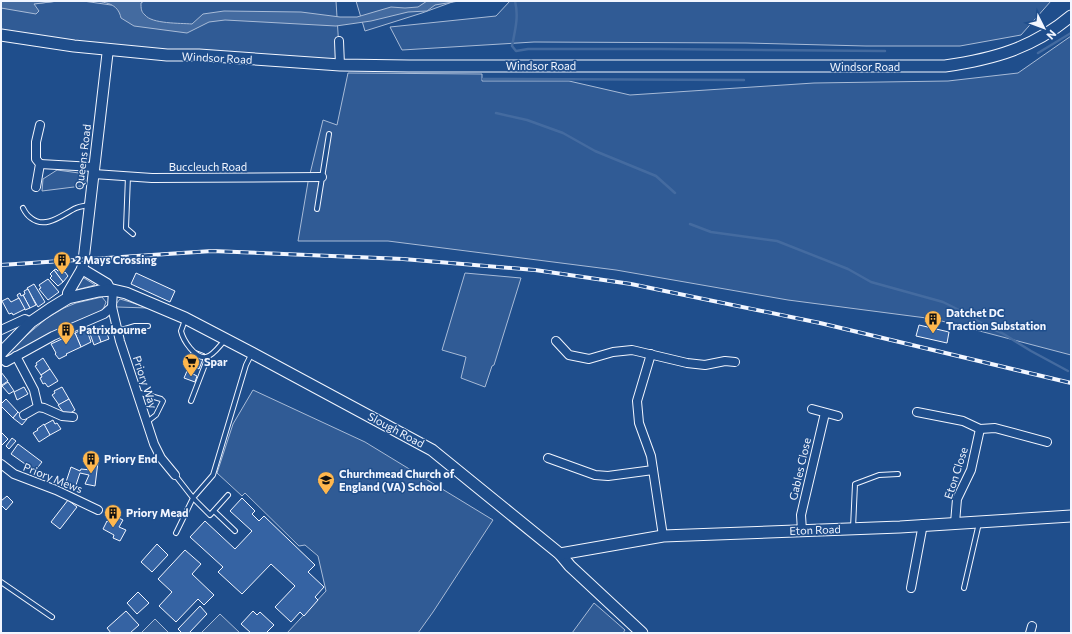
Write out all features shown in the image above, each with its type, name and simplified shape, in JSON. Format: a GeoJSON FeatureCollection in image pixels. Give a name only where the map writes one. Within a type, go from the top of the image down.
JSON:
{"type":"FeatureCollection","features":[{"type":"Feature","properties":{"kind":"main road","name":"Windsor Road"},"geometry":{"type":"LineString","coordinates":[[1,35],[74,46],[167,55],[199,55],[340,65],[945,66],[998,55],[1024,46],[1040,38],[1071,16]]}},
{"type":"Feature","properties":{"kind":"main road"},"geometry":{"type":"LineString","coordinates":[[1,353],[31,322],[68,298],[99,291],[111,290]]}},
{"type":"Feature","properties":{"kind":"main road","name":"Slough Road"},"geometry":{"type":"LineString","coordinates":[[111,290],[141,298],[185,318],[432,450],[560,554],[570,566],[642,633]]}},
{"type":"Feature","properties":{"kind":"main road","name":"Eton Road"},"geometry":{"type":"LineString","coordinates":[[560,554],[663,536],[725,532],[853,529],[1071,516]]}},
{"type":"Feature","properties":{"kind":"street"},"geometry":{"type":"LineString","coordinates":[[339,41],[340,65]]}},
{"type":"Feature","properties":{"kind":"street","name":"Queens Road"},"geometry":{"type":"LineString","coordinates":[[68,298],[68,293],[82,268],[108,49]]}},
{"type":"Feature","properties":{"kind":"street"},"geometry":{"type":"LineString","coordinates":[[36,187],[40,164],[36,159],[36,142],[40,125]]}},
{"type":"Feature","properties":{"kind":"street","name":"Buccleuch Road"},"geometry":{"type":"LineString","coordinates":[[40,164],[152,178],[322,177]]}},
{"type":"Feature","properties":{"kind":"street"},"geometry":{"type":"LineString","coordinates":[[82,268],[107,284],[111,290]]}},
{"type":"Feature","properties":{"kind":"street","name":"Priory Way"},"geometry":{"type":"LineString","coordinates":[[111,290],[112,307],[136,392],[154,444],[161,458],[175,475]]}},
{"type":"Feature","properties":{"kind":"street"},"geometry":{"type":"LineString","coordinates":[[1,358],[6,362],[53,336],[104,314],[112,307]]}},
{"type":"Feature","properties":{"kind":"street"},"geometry":{"type":"LineString","coordinates":[[1,330],[25,318],[31,322]]}},
{"type":"Feature","properties":{"kind":"street"},"geometry":{"type":"LineString","coordinates":[[556,341],[569,355],[589,359],[613,352],[632,350],[687,363],[705,365],[725,361],[735,362]]}},
{"type":"Feature","properties":{"kind":"street"},"geometry":{"type":"LineString","coordinates":[[651,354],[637,401],[639,423],[651,456],[663,536]]}},
{"type":"Feature","properties":{"kind":"street"},"geometry":{"type":"LineString","coordinates":[[16,356],[34,390],[38,407]]}},
{"type":"Feature","properties":{"kind":"street"},"geometry":{"type":"LineString","coordinates":[[24,416],[38,407],[62,416],[74,417]]}},
{"type":"Feature","properties":{"kind":"street"},"geometry":{"type":"LineString","coordinates":[[812,409],[838,416]]}},
{"type":"Feature","properties":{"kind":"street"},"geometry":{"type":"LineString","coordinates":[[917,412],[963,421],[980,429],[995,428],[1047,442]]}},
{"type":"Feature","properties":{"kind":"street","name":"Gables Close"},"geometry":{"type":"LineString","coordinates":[[802,531],[801,515],[825,413]]}},
{"type":"Feature","properties":{"kind":"street","name":"Eton Close"},"geometry":{"type":"LineString","coordinates":[[955,523],[957,499],[971,470],[980,429]]}},
{"type":"Feature","properties":{"kind":"street"},"geometry":{"type":"LineString","coordinates":[[548,458],[595,475],[608,476],[653,470]]}},
{"type":"Feature","properties":{"kind":"street","name":"Priory Mews"},"geometry":{"type":"LineString","coordinates":[[1,464],[14,474],[56,490],[98,510]]}},
{"type":"Feature","properties":{"kind":"street"},"geometry":{"type":"LineString","coordinates":[[911,588],[923,524]]}},
{"type":"Feature","properties":{"kind":"lane"},"geometry":{"type":"LineString","coordinates":[[317,209],[330,134]]}},
{"type":"Feature","properties":{"kind":"lane"},"geometry":{"type":"LineString","coordinates":[[128,176],[126,228],[133,234]]}},
{"type":"Feature","properties":{"kind":"lane"},"geometry":{"type":"LineString","coordinates":[[23,208],[30,218],[45,223],[78,207],[89,205]]}},
{"type":"Feature","properties":{"kind":"lane"},"geometry":{"type":"LineString","coordinates":[[185,318],[180,331],[185,342],[191,350],[204,358],[208,357]]}},
{"type":"Feature","properties":{"kind":"lane"},"geometry":{"type":"LineString","coordinates":[[118,331],[135,326],[148,326]]}},
{"type":"Feature","properties":{"kind":"lane"},"geometry":{"type":"LineString","coordinates":[[191,401],[208,357],[225,340]]}},
{"type":"Feature","properties":{"kind":"lane"},"geometry":{"type":"LineString","coordinates":[[176,533],[193,498],[213,475],[246,365],[252,353]]}},
{"type":"Feature","properties":{"kind":"lane"},"geometry":{"type":"LineString","coordinates":[[136,392],[161,398],[163,401],[156,415],[147,422]]}},
{"type":"Feature","properties":{"kind":"lane"},"geometry":{"type":"LineString","coordinates":[[853,529],[855,484],[879,475],[898,474]]}},
{"type":"Feature","properties":{"kind":"lane"},"geometry":{"type":"LineString","coordinates":[[175,475],[193,498],[210,515],[228,495]]}},
{"type":"Feature","properties":{"kind":"lane"},"geometry":{"type":"LineString","coordinates":[[214,511],[235,531]]}},
{"type":"Feature","properties":{"kind":"lane"},"geometry":{"type":"LineString","coordinates":[[964,588],[979,521]]}},
{"type":"Feature","properties":{"kind":"lane"},"geometry":{"type":"LineString","coordinates":[[1,582],[52,617]]}},
{"type":"Feature","properties":{"kind":"shaded area"},"geometry":{"type":"Polygon","coordinates":[[[1,1],[58,1],[34,4],[39,11],[36,14],[1,8],[1,1]]]}},
{"type":"Feature","properties":{"kind":"shaded area"},"geometry":{"type":"Polygon","coordinates":[[[58,1],[83,1],[111,5],[131,1],[336,1],[340,65],[1,35],[1,8],[13,9],[33,4],[58,1]]]}},
{"type":"Feature","properties":{"kind":"shaded area"},"geometry":{"type":"Polygon","coordinates":[[[92,1],[144,1],[141,3],[142,10],[149,18],[160,22],[192,24],[203,14],[224,11],[301,12],[340,17],[357,17],[391,7],[418,7],[427,1],[459,1],[435,5],[427,11],[408,12],[371,21],[336,26],[225,20],[209,22],[187,33],[134,26],[121,18],[114,6],[92,1]]]}},
{"type":"Feature","properties":{"kind":"shaded area"},"geometry":{"type":"Polygon","coordinates":[[[356,1],[455,1],[365,31],[356,1]]]}},
{"type":"Feature","properties":{"kind":"shaded area"},"geometry":{"type":"Polygon","coordinates":[[[510,1],[1051,1],[1021,35],[960,46],[534,42],[402,50],[390,27],[496,16],[510,1]]]}},
{"type":"Feature","properties":{"kind":"shaded area"},"geometry":{"type":"Polygon","coordinates":[[[1071,36],[1071,355],[934,319],[788,300],[616,270],[388,241],[298,241],[308,182],[323,120],[337,125],[348,73],[482,74],[482,81],[569,81],[630,95],[814,83],[948,81],[1018,73],[1071,36]]]}},
{"type":"Feature","properties":{"kind":"shaded area"},"geometry":{"type":"Polygon","coordinates":[[[57,170],[79,173],[85,180],[82,186],[42,191],[43,179],[57,170]]]}},
{"type":"Feature","properties":{"kind":"shaded area"},"geometry":{"type":"Polygon","coordinates":[[[465,273],[521,278],[494,365],[492,366],[485,387],[461,378],[466,357],[442,350],[465,273]]]}},
{"type":"Feature","properties":{"kind":"shaded area"},"geometry":{"type":"Polygon","coordinates":[[[82,278],[84,278],[95,285],[76,290],[82,278]]]}},
{"type":"Feature","properties":{"kind":"shaded area"},"geometry":{"type":"Polygon","coordinates":[[[102,297],[106,302],[103,310],[9,358],[7,356],[14,346],[47,318],[76,303],[102,297]]]}},
{"type":"Feature","properties":{"kind":"shaded area"},"geometry":{"type":"Polygon","coordinates":[[[120,299],[148,308],[117,307],[116,304],[120,299]]]}},
{"type":"Feature","properties":{"kind":"shaded area"},"geometry":{"type":"Polygon","coordinates":[[[253,390],[365,442],[493,520],[418,633],[287,633],[326,591],[318,556],[305,545],[299,546],[245,493],[242,496],[217,473],[233,424],[253,390]]]}},
{"type":"Feature","properties":{"kind":"shaded area"},"geometry":{"type":"Polygon","coordinates":[[[594,603],[625,630],[623,633],[572,633],[594,603]]]}},
{"type":"Feature","properties":{"kind":"shaded area"},"geometry":{"type":"Polygon","coordinates":[[[220,614],[240,633],[201,633],[220,614]]]}},
{"type":"Feature","properties":{"kind":"shaded area"},"geometry":{"type":"Polygon","coordinates":[[[155,619],[169,633],[141,633],[155,619]]]}},
{"type":"Feature","properties":{"kind":"building","name":"2 Mays Crossing"},"geometry":{"type":"Polygon","coordinates":[[[56,269],[63,273],[65,272],[68,276],[63,282],[54,270],[56,269]]]}},
{"type":"Feature","properties":{"kind":"building"},"geometry":{"type":"Polygon","coordinates":[[[54,270],[63,282],[58,286],[50,278],[52,276],[50,274],[54,270]]]}},
{"type":"Feature","properties":{"kind":"building"},"geometry":{"type":"Polygon","coordinates":[[[136,273],[175,291],[170,302],[131,284],[136,273]]]}},
{"type":"Feature","properties":{"kind":"building"},"geometry":{"type":"Polygon","coordinates":[[[48,279],[59,292],[48,300],[39,289],[41,288],[39,285],[48,279]]]}},
{"type":"Feature","properties":{"kind":"building"},"geometry":{"type":"Polygon","coordinates":[[[34,284],[45,302],[38,307],[27,288],[34,284]]]}},
{"type":"Feature","properties":{"kind":"building"},"geometry":{"type":"Polygon","coordinates":[[[28,289],[36,305],[30,308],[23,295],[25,294],[24,291],[28,289]]]}},
{"type":"Feature","properties":{"kind":"building"},"geometry":{"type":"Polygon","coordinates":[[[20,293],[21,296],[23,295],[30,308],[25,310],[17,295],[20,293]]]}},
{"type":"Feature","properties":{"kind":"building"},"geometry":{"type":"Polygon","coordinates":[[[8,298],[11,302],[19,298],[25,309],[13,315],[12,313],[9,314],[2,301],[8,298]]]}},
{"type":"Feature","properties":{"kind":"building"},"geometry":{"type":"Polygon","coordinates":[[[104,325],[109,339],[101,342],[96,329],[104,325]]]}},
{"type":"Feature","properties":{"kind":"building","name":"Datchet DC Traction Substation"},"geometry":{"type":"Polygon","coordinates":[[[919,325],[949,332],[947,343],[916,336],[919,325]]]}},
{"type":"Feature","properties":{"kind":"building"},"geometry":{"type":"Polygon","coordinates":[[[86,328],[91,342],[81,347],[75,333],[86,328]]]}},
{"type":"Feature","properties":{"kind":"building"},"geometry":{"type":"Polygon","coordinates":[[[96,329],[101,342],[94,345],[89,331],[96,329]]]}},
{"type":"Feature","properties":{"kind":"building","name":"Patrixbourne"},"geometry":{"type":"Polygon","coordinates":[[[75,333],[81,347],[59,359],[51,344],[75,333]]]}},
{"type":"Feature","properties":{"kind":"building"},"geometry":{"type":"Polygon","coordinates":[[[192,349],[205,354],[199,369],[196,367],[193,374],[188,372],[190,365],[187,363],[192,349]]]}},
{"type":"Feature","properties":{"kind":"building"},"geometry":{"type":"Polygon","coordinates":[[[43,358],[50,369],[41,375],[35,366],[37,365],[36,363],[43,358]]]}},
{"type":"Feature","properties":{"kind":"building"},"geometry":{"type":"Polygon","coordinates":[[[50,369],[58,381],[48,387],[45,383],[43,384],[40,378],[42,377],[41,375],[50,369]]]}},
{"type":"Feature","properties":{"kind":"building","name":"Spar"},"geometry":{"type":"Polygon","coordinates":[[[187,371],[197,376],[195,382],[184,378],[187,371]]]}},
{"type":"Feature","properties":{"kind":"building"},"geometry":{"type":"Polygon","coordinates":[[[1,372],[8,381],[2,385],[1,384],[1,372]]]}},
{"type":"Feature","properties":{"kind":"building"},"geometry":{"type":"Polygon","coordinates":[[[8,382],[14,391],[9,394],[2,386],[8,382]]]}},
{"type":"Feature","properties":{"kind":"building"},"geometry":{"type":"Polygon","coordinates":[[[24,387],[28,394],[17,400],[14,392],[24,387]]]}},
{"type":"Feature","properties":{"kind":"building"},"geometry":{"type":"Polygon","coordinates":[[[62,387],[69,399],[59,405],[52,395],[55,393],[54,391],[62,387]]]}},
{"type":"Feature","properties":{"kind":"building"},"geometry":{"type":"Polygon","coordinates":[[[6,399],[18,412],[13,418],[1,406],[6,399]]]}},
{"type":"Feature","properties":{"kind":"building"},"geometry":{"type":"Polygon","coordinates":[[[69,399],[75,410],[66,416],[58,405],[69,399]]]}},
{"type":"Feature","properties":{"kind":"building"},"geometry":{"type":"Polygon","coordinates":[[[18,412],[27,419],[22,425],[13,418],[18,412]]]}},
{"type":"Feature","properties":{"kind":"building"},"geometry":{"type":"Polygon","coordinates":[[[53,420],[61,429],[50,435],[44,425],[53,420]]]}},
{"type":"Feature","properties":{"kind":"building"},"geometry":{"type":"Polygon","coordinates":[[[44,424],[50,435],[39,442],[33,433],[44,424]]]}},
{"type":"Feature","properties":{"kind":"building"},"geometry":{"type":"Polygon","coordinates":[[[1,432],[8,439],[1,446],[1,432]]]}},
{"type":"Feature","properties":{"kind":"building"},"geometry":{"type":"Polygon","coordinates":[[[12,438],[16,441],[9,449],[6,446],[12,438]]]}},
{"type":"Feature","properties":{"kind":"building"},"geometry":{"type":"Polygon","coordinates":[[[18,444],[42,462],[35,471],[11,454],[18,444]]]}},
{"type":"Feature","properties":{"kind":"building","name":"Priory End"},"geometry":{"type":"Polygon","coordinates":[[[92,461],[98,462],[95,486],[85,484],[89,475],[80,473],[75,488],[65,485],[71,467],[80,471],[81,469],[91,470],[92,461]]]}},
{"type":"Feature","properties":{"kind":"building"},"geometry":{"type":"Polygon","coordinates":[[[7,496],[13,502],[6,510],[2,506],[1,507],[1,501],[7,496]]]}},
{"type":"Feature","properties":{"kind":"building"},"geometry":{"type":"Polygon","coordinates":[[[242,498],[255,511],[252,514],[259,521],[264,516],[315,565],[308,572],[324,587],[315,597],[318,600],[304,616],[300,612],[291,622],[275,607],[295,586],[271,564],[242,594],[218,572],[223,567],[190,537],[205,521],[235,549],[252,531],[230,511],[242,498]]]}},
{"type":"Feature","properties":{"kind":"building"},"geometry":{"type":"Polygon","coordinates":[[[68,500],[77,507],[60,529],[51,522],[68,500]]]}},
{"type":"Feature","properties":{"kind":"building","name":"Priory Mead"},"geometry":{"type":"Polygon","coordinates":[[[115,516],[123,520],[119,527],[126,530],[120,541],[113,538],[114,535],[103,529],[107,521],[111,523],[115,516]]]}},
{"type":"Feature","properties":{"kind":"building"},"geometry":{"type":"Polygon","coordinates":[[[157,544],[168,555],[152,572],[141,562],[157,544]]]}},
{"type":"Feature","properties":{"kind":"building"},"geometry":{"type":"Polygon","coordinates":[[[185,550],[201,564],[192,574],[214,595],[204,605],[198,599],[176,622],[159,606],[172,592],[158,579],[185,550]]]}},
{"type":"Feature","properties":{"kind":"building"},"geometry":{"type":"Polygon","coordinates":[[[138,592],[149,603],[137,614],[127,603],[138,592]]]}},
{"type":"Feature","properties":{"kind":"building"},"geometry":{"type":"Polygon","coordinates":[[[200,606],[207,614],[189,633],[182,633],[178,629],[200,606]]]}},
{"type":"Feature","properties":{"kind":"building"},"geometry":{"type":"Polygon","coordinates":[[[126,611],[139,625],[130,633],[111,633],[107,628],[126,611]]]}},
{"type":"Feature","properties":{"kind":"building"},"geometry":{"type":"Polygon","coordinates":[[[253,611],[257,615],[260,612],[274,625],[266,633],[251,633],[241,624],[253,611]]]}},
{"type":"Feature","properties":{"kind":"waterway"},"geometry":{"type":"LineString","coordinates":[[515,1],[517,18],[512,46],[516,51],[528,49],[885,51]]}},
{"type":"Feature","properties":{"kind":"waterway"},"geometry":{"type":"LineString","coordinates":[[1038,53],[1071,33]]}},
{"type":"Feature","properties":{"kind":"waterway"},"geometry":{"type":"LineString","coordinates":[[483,79],[744,80]]}},
{"type":"Feature","properties":{"kind":"waterway"},"geometry":{"type":"LineString","coordinates":[[496,113],[527,120],[563,133],[595,151],[656,176],[675,193]]}},
{"type":"Feature","properties":{"kind":"waterway"},"geometry":{"type":"LineString","coordinates":[[690,224],[711,232],[777,241],[848,269],[871,282],[943,302],[988,327],[1002,333],[1068,371]]}},
{"type":"Feature","properties":{"kind":"railway"},"geometry":{"type":"LineString","coordinates":[[1,265],[212,251],[403,259],[535,270],[631,284],[820,323],[1071,383]]}},
{"type":"Feature","properties":{"kind":"place","name":"2 Mays Crossing"},"geometry":{"type":"Point","coordinates":[62,275]}},
{"type":"Feature","properties":{"kind":"place","name":"Datchet DC Traction Substation"},"geometry":{"type":"Point","coordinates":[933,334]}},
{"type":"Feature","properties":{"kind":"place","name":"Patrixbourne"},"geometry":{"type":"Point","coordinates":[66,345]}},
{"type":"Feature","properties":{"kind":"place","name":"Spar"},"geometry":{"type":"Point","coordinates":[191,377]}},
{"type":"Feature","properties":{"kind":"place","name":"Priory End"},"geometry":{"type":"Point","coordinates":[91,474]}},
{"type":"Feature","properties":{"kind":"place","name":"Churchmead Church of England (VA) School"},"geometry":{"type":"Point","coordinates":[326,495]}},
{"type":"Feature","properties":{"kind":"place","name":"Priory Mead"},"geometry":{"type":"Point","coordinates":[113,528]}}]}
